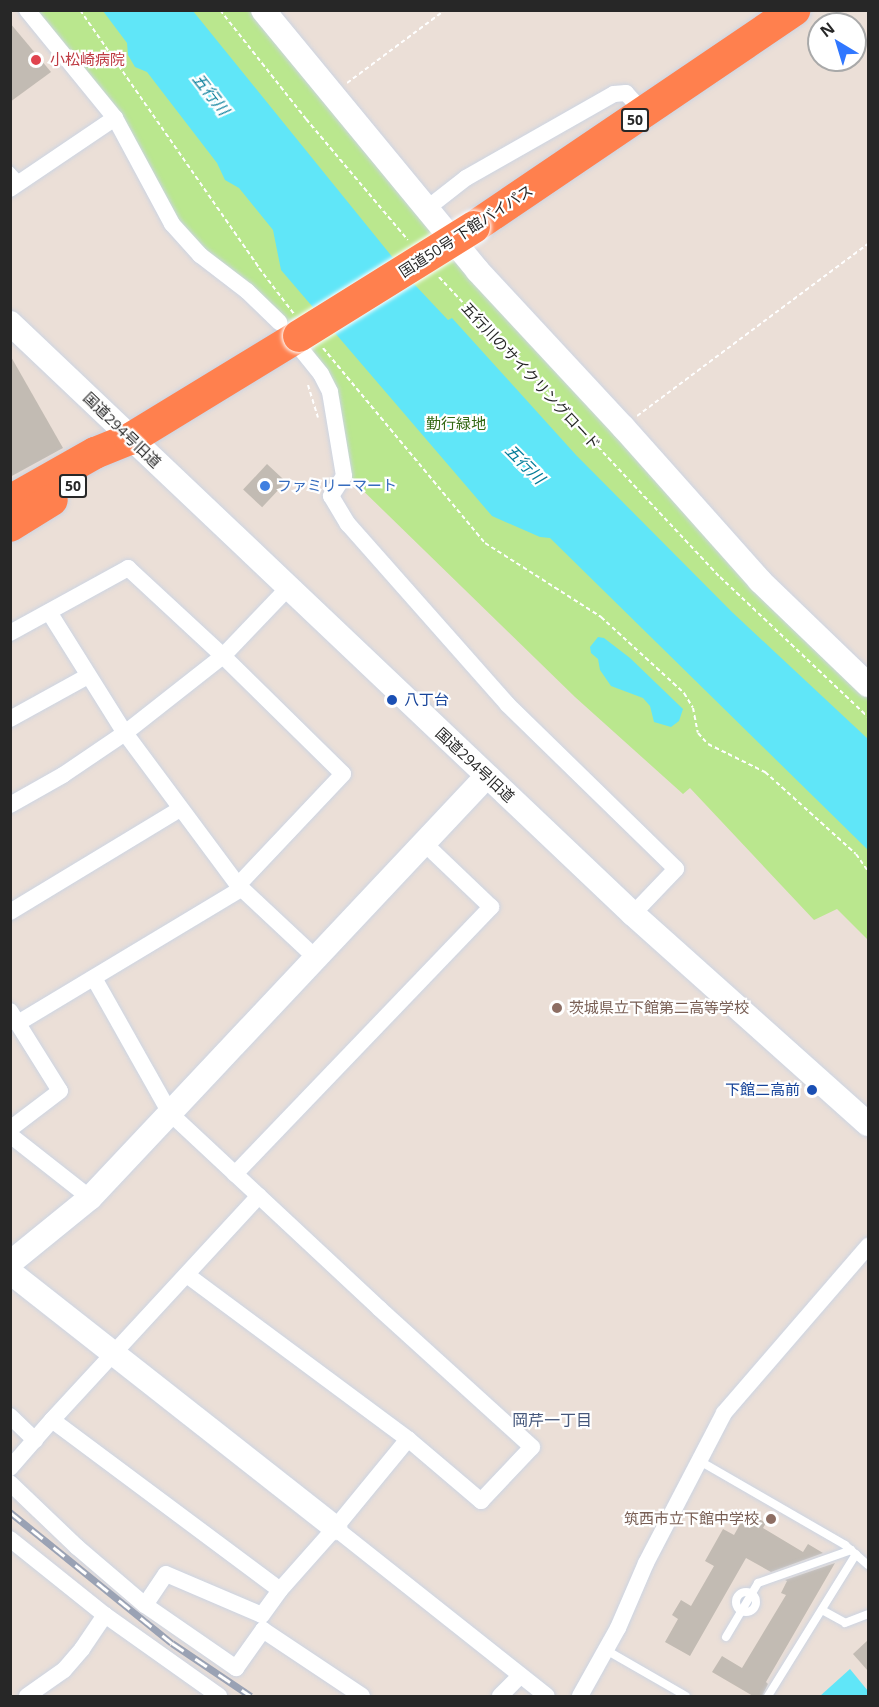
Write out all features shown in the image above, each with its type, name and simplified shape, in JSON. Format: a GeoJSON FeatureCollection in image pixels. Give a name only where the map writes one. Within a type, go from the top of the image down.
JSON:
{"type":"FeatureCollection","features":[{"type":"Feature","properties":{"kind":"highway","name":"国道50号 下館バイパス"},"geometry":{"type":"LineString","coordinates":[[10,501],[95,453],[130,439],[474,227],[645,114],[794,10]]}},
{"type":"Feature","properties":{"kind":"highway","name":"国道50号 下館バイパス"},"geometry":{"type":"LineString","coordinates":[[10,526],[106,464],[130,439]]}},
{"type":"Feature","properties":{"kind":"street"},"geometry":{"type":"LineString","coordinates":[[27,10],[115,118],[172,225],[200,255],[299,333],[330,392],[344,476],[331,496],[348,524],[507,704],[676,869],[633,914]]}},
{"type":"Feature","properties":{"kind":"street"},"geometry":{"type":"LineString","coordinates":[[263,10],[425,210],[478,271],[623,427],[760,581],[868,685]]}},
{"type":"Feature","properties":{"kind":"street"},"geometry":{"type":"LineString","coordinates":[[425,210],[466,178],[614,94],[626,93],[645,114]]}},
{"type":"Feature","properties":{"kind":"street"},"geometry":{"type":"LineString","coordinates":[[14,180],[115,118]]}},
{"type":"Feature","properties":{"kind":"street","name":"国道294号旧道"},"geometry":{"type":"LineString","coordinates":[[10,323],[287,589],[633,914],[868,1124]]}},
{"type":"Feature","properties":{"kind":"street"},"geometry":{"type":"LineString","coordinates":[[10,633],[128,568],[224,656],[343,774],[239,887],[94,978],[14,1017],[60,1091],[10,1129]]}},
{"type":"Feature","properties":{"kind":"street"},"geometry":{"type":"LineString","coordinates":[[10,805],[63,776],[125,733],[224,656],[287,589]]}},
{"type":"Feature","properties":{"kind":"street"},"geometry":{"type":"LineString","coordinates":[[49,612],[125,733],[239,887],[316,958]]}},
{"type":"Feature","properties":{"kind":"street"},"geometry":{"type":"LineString","coordinates":[[10,719],[88,676]]}},
{"type":"Feature","properties":{"kind":"street"},"geometry":{"type":"LineString","coordinates":[[10,1263],[90,1198],[487,776]]}},
{"type":"Feature","properties":{"kind":"street"},"geometry":{"type":"LineString","coordinates":[[10,912],[180,808]]}},
{"type":"Feature","properties":{"kind":"street"},"geometry":{"type":"LineString","coordinates":[[235,1174],[491,907],[424,843]]}},
{"type":"Feature","properties":{"kind":"street"},"geometry":{"type":"LineString","coordinates":[[94,978],[170,1113],[380,1310],[532,1447],[481,1500],[408,1439],[187,1275]]}},
{"type":"Feature","properties":{"kind":"street"},"geometry":{"type":"LineString","coordinates":[[10,1135],[90,1198]]}},
{"type":"Feature","properties":{"kind":"street"},"geometry":{"type":"LineString","coordinates":[[10,1468],[51,1420],[115,1355],[259,1196]]}},
{"type":"Feature","properties":{"kind":"street"},"geometry":{"type":"LineString","coordinates":[[580,1696],[606,1650],[698,1460],[731,1404],[868,1246]]}},
{"type":"Feature","properties":{"kind":"street"},"geometry":{"type":"LineString","coordinates":[[10,1272],[546,1696]]}},
{"type":"Feature","properties":{"kind":"street"},"geometry":{"type":"LineString","coordinates":[[10,1416],[35,1440]]}},
{"type":"Feature","properties":{"kind":"street"},"geometry":{"type":"LineString","coordinates":[[51,1420],[280,1590]]}},
{"type":"Feature","properties":{"kind":"street"},"geometry":{"type":"LineString","coordinates":[[10,1483],[77,1547],[145,1605],[236,1668],[280,1590],[335,1528],[408,1439]]}},
{"type":"Feature","properties":{"kind":"street"},"geometry":{"type":"LineString","coordinates":[[13,1547],[219,1696]]}},
{"type":"Feature","properties":{"kind":"street"},"geometry":{"type":"LineString","coordinates":[[145,1605],[166,1574],[262,1622],[362,1696]]}},
{"type":"Feature","properties":{"kind":"street"},"geometry":{"type":"LineString","coordinates":[[27,1696],[64,1670],[82,1649],[105,1615]]}},
{"type":"Feature","properties":{"kind":"street"},"geometry":{"type":"LineString","coordinates":[[500,1696],[520,1676]]}},
{"type":"Feature","properties":{"kind":"street"},"geometry":{"type":"LineString","coordinates":[[187,1696],[197,1682]]}},
{"type":"Feature","properties":{"kind":"lane"},"geometry":{"type":"LineString","coordinates":[[698,1460],[854,1552],[868,1565]]}},
{"type":"Feature","properties":{"kind":"lane"},"geometry":{"type":"LineString","coordinates":[[752,1593],[758,1583],[854,1552]]}},
{"type":"Feature","properties":{"kind":"lane"},"geometry":{"type":"LineString","coordinates":[[768,1696],[822,1610],[854,1552]]}},
{"type":"Feature","properties":{"kind":"lane"},"geometry":{"type":"LineString","coordinates":[[745,1591],[752,1593],[756,1598],[754,1608],[749,1612],[736,1607],[735,1595],[745,1591]]}},
{"type":"Feature","properties":{"kind":"lane"},"geometry":{"type":"LineString","coordinates":[[735,1595],[754,1608]]}},
{"type":"Feature","properties":{"kind":"lane"},"geometry":{"type":"LineString","coordinates":[[822,1610],[845,1623],[868,1614]]}},
{"type":"Feature","properties":{"kind":"lane"},"geometry":{"type":"LineString","coordinates":[[726,1637],[742,1611]]}},
{"type":"Feature","properties":{"kind":"lane"},"geometry":{"type":"LineString","coordinates":[[606,1650],[686,1696]]}},
{"type":"Feature","properties":{"kind":"path"},"geometry":{"type":"LineString","coordinates":[[80,10],[259,268],[299,333],[484,543],[601,617],[684,693],[693,708],[698,733],[708,744],[765,772],[856,854],[868,871]]}},
{"type":"Feature","properties":{"kind":"path"},"geometry":{"type":"LineString","coordinates":[[220,10],[306,120],[412,245]]}},
{"type":"Feature","properties":{"kind":"path"},"geometry":{"type":"LineString","coordinates":[[331,95],[445,10]]}},
{"type":"Feature","properties":{"kind":"path"},"geometry":{"type":"LineString","coordinates":[[623,427],[868,244]]}},
{"type":"Feature","properties":{"kind":"path","name":"五行川のサイクリングロード"},"geometry":{"type":"LineString","coordinates":[[438,276],[720,577],[868,717]]}},
{"type":"Feature","properties":{"kind":"green space","name":"勤行緑地"},"geometry":{"type":"Polygon","coordinates":[[[33,11],[255,11],[868,696],[868,940],[837,909],[814,920],[690,788],[683,794],[575,697],[348,476],[337,391],[281,313],[202,250],[180,225],[33,11]]]}},
{"type":"Feature","properties":{"kind":"water","name":"五行川"},"geometry":{"type":"Polygon","coordinates":[[[103,11],[193,11],[415,285],[448,320],[452,318],[576,455],[732,612],[868,739],[868,850],[550,538],[540,537],[492,516],[281,270],[273,230],[239,188],[225,180],[217,163],[147,72],[135,67],[128,55],[127,43],[103,11]]]}},
{"type":"Feature","properties":{"kind":"water"},"geometry":{"type":"Polygon","coordinates":[[[598,637],[604,638],[630,658],[683,709],[679,721],[671,727],[654,722],[650,706],[643,698],[611,686],[600,670],[598,659],[591,653],[590,647],[598,637]]]}},
{"type":"Feature","properties":{"kind":"water"},"geometry":{"type":"Polygon","coordinates":[[[850,1669],[868,1691],[868,1696],[820,1696],[850,1669]]]}},
{"type":"Feature","properties":{"kind":"building"},"geometry":{"type":"Polygon","coordinates":[[[10,23],[51,72],[10,102],[10,23]]]}},
{"type":"Feature","properties":{"kind":"building"},"geometry":{"type":"Polygon","coordinates":[[[10,355],[63,448],[10,477],[10,355]]]}},
{"type":"Feature","properties":{"kind":"building","name":"ファミリーマート"},"geometry":{"type":"Polygon","coordinates":[[[267,464],[286,482],[262,507],[243,490],[267,464]]]}},
{"type":"Feature","properties":{"kind":"building"},"geometry":{"type":"Polygon","coordinates":[[[747,1512],[766,1523],[763,1528],[803,1552],[808,1544],[823,1553],[771,1572],[746,1558],[690,1656],[665,1642],[678,1619],[672,1615],[681,1600],[691,1606],[714,1566],[705,1561],[723,1529],[734,1535],[747,1512]]]}},
{"type":"Feature","properties":{"kind":"building"},"geometry":{"type":"Polygon","coordinates":[[[835,1563],[766,1682],[768,1684],[762,1696],[753,1696],[712,1672],[722,1656],[742,1668],[786,1595],[781,1593],[787,1581],[785,1580],[835,1563]]]}},
{"type":"Feature","properties":{"kind":"building"},"geometry":{"type":"Polygon","coordinates":[[[868,1640],[868,1671],[853,1654],[868,1640]]]}},
{"type":"Feature","properties":{"kind":"railway"},"geometry":{"type":"LineString","coordinates":[[10,1512],[172,1643],[251,1696]]}},
{"type":"Feature","properties":{"kind":"place","name":"小松崎病院"},"geometry":{"type":"Point","coordinates":[36,60]}},
{"type":"Feature","properties":{"kind":"place","name":"ファミリーマート"},"geometry":{"type":"Point","coordinates":[265,486]}},
{"type":"Feature","properties":{"kind":"place","name":"八丁台"},"geometry":{"type":"Point","coordinates":[392,700]}},
{"type":"Feature","properties":{"kind":"place","name":"茨城県立下館第二高等学校"},"geometry":{"type":"Point","coordinates":[557,1008]}},
{"type":"Feature","properties":{"kind":"place","name":"下館二高前"},"geometry":{"type":"Point","coordinates":[812,1090]}},
{"type":"Feature","properties":{"kind":"place","name":"筑西市立下館中学校"},"geometry":{"type":"Point","coordinates":[771,1519]}},
{"type":"Feature","properties":{"kind":"district","name":"岡芹一丁目"},"geometry":{"type":"Point","coordinates":[552,1420]}}]}
